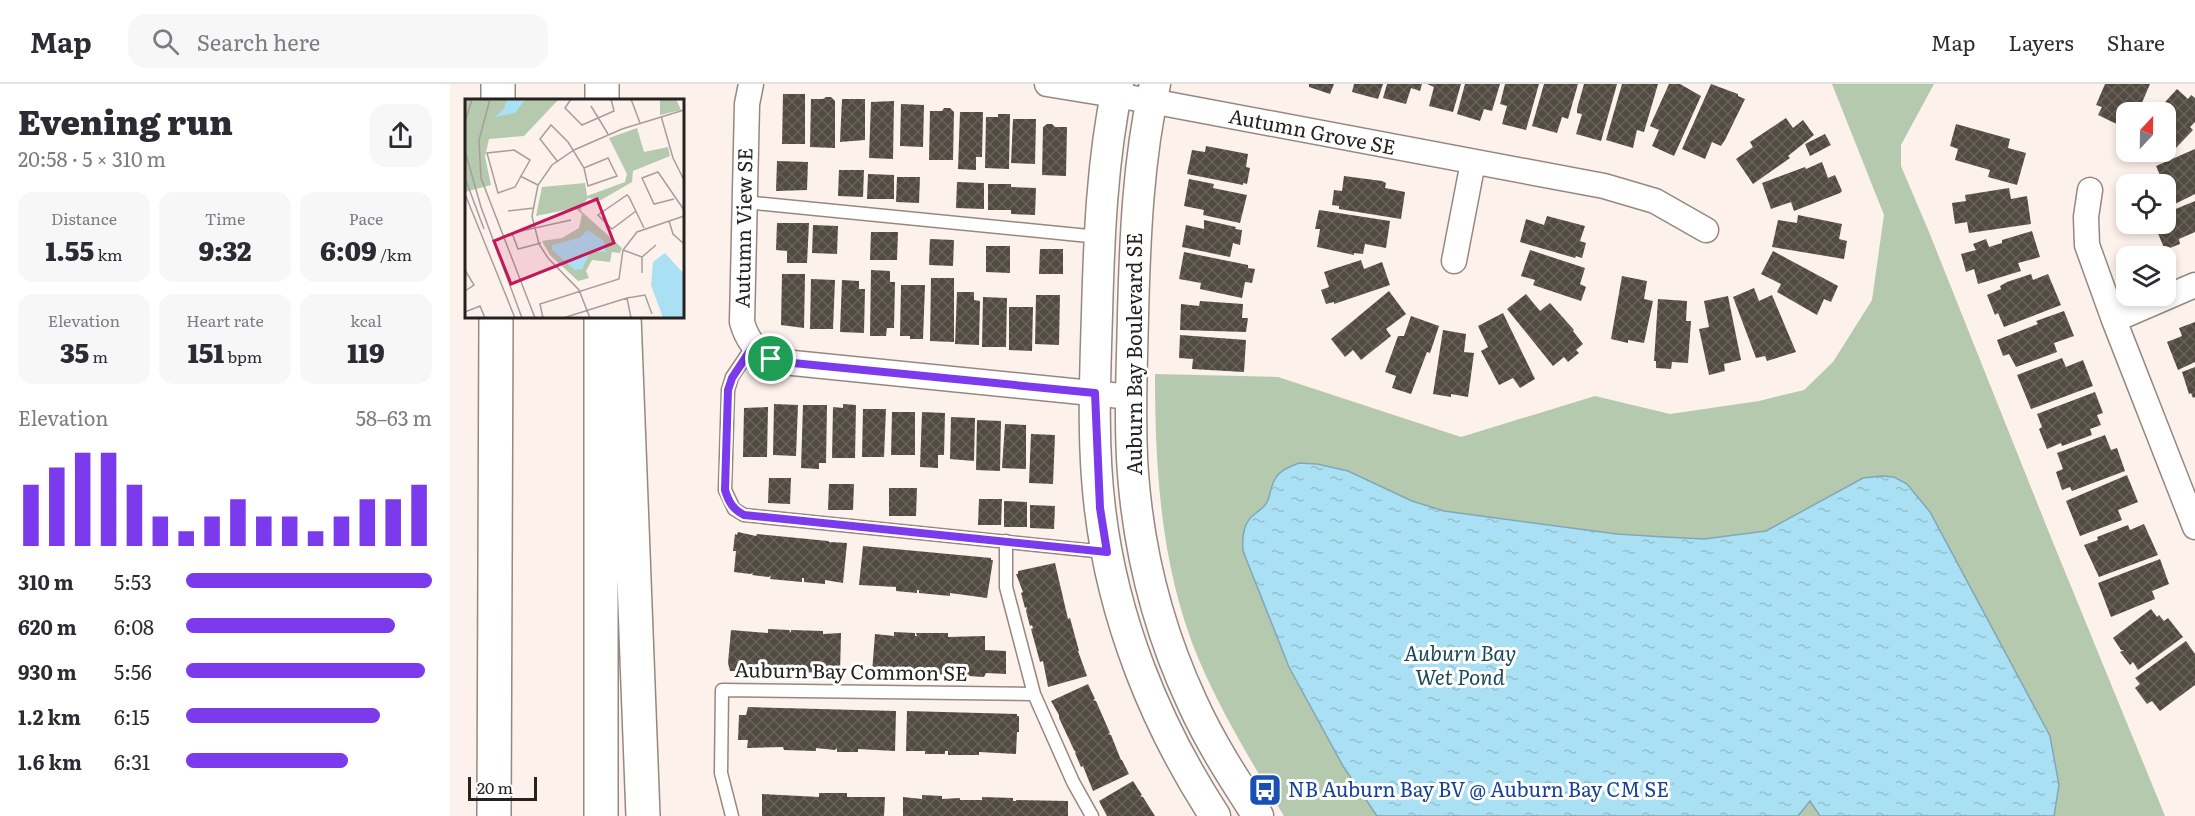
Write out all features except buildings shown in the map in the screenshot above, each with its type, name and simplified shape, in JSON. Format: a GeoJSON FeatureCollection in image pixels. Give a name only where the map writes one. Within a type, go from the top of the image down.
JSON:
{"type":"FeatureCollection","features":[{"type":"Feature","properties":{"kind":"highway"},"geometry":{"type":"LineString","coordinates":[[494,816],[496,318]]}},
{"type":"Feature","properties":{"kind":"highway"},"geometry":{"type":"LineString","coordinates":[[601,318],[601,816]]}},
{"type":"Feature","properties":{"kind":"highway"},"geometry":{"type":"LineString","coordinates":[[624,318],[643,816]]}},
{"type":"Feature","properties":{"kind":"street","name":"Autumn View SE"},"geometry":{"type":"LineString","coordinates":[[752,84],[747,104],[742,322],[745,334],[753,346]]}},
{"type":"Feature","properties":{"kind":"street"},"geometry":{"type":"LineString","coordinates":[[1047,84],[1117,89]]}},
{"type":"Feature","properties":{"kind":"street","name":"Autumn Grove SE"},"geometry":{"type":"LineString","coordinates":[[1117,89],[1153,92],[1473,162],[1623,191],[1669,208],[1706,230]]}},
{"type":"Feature","properties":{"kind":"street","name":"Auburn Bay Boulevard SE"},"geometry":{"type":"LineString","coordinates":[[1117,89],[1107,145],[1099,237],[1095,393],[1100,508],[1107,552],[1128,635],[1155,707],[1173,746],[1215,816]]}},
{"type":"Feature","properties":{"kind":"street","name":"Auburn Bay Boulevard SE"},"geometry":{"type":"LineString","coordinates":[[1153,92],[1143,149],[1137,209],[1131,397],[1133,473],[1144,558],[1159,613],[1192,702],[1217,751],[1257,816]]}},
{"type":"Feature","properties":{"kind":"street"},"geometry":{"type":"LineString","coordinates":[[1454,261],[1473,162]]}},
{"type":"Feature","properties":{"kind":"street"},"geometry":{"type":"LineString","coordinates":[[2090,190],[2086,217],[2087,245],[2195,527]]}},
{"type":"Feature","properties":{"kind":"street"},"geometry":{"type":"LineString","coordinates":[[2114,320],[2195,285]]}},
{"type":"Feature","properties":{"kind":"street"},"geometry":{"type":"LineString","coordinates":[[753,346],[771,359],[783,362],[1131,397]]}},
{"type":"Feature","properties":{"kind":"lane"},"geometry":{"type":"LineString","coordinates":[[744,202],[1099,237]]}},
{"type":"Feature","properties":{"kind":"lane"},"geometry":{"type":"LineString","coordinates":[[753,346],[732,378],[728,390],[725,490],[734,509],[744,515],[1107,552]]}},
{"type":"Feature","properties":{"kind":"lane"},"geometry":{"type":"LineString","coordinates":[[1006,541],[1006,587],[1034,693],[1073,782],[1092,816]]}},
{"type":"Feature","properties":{"kind":"lane","name":"Auburn Bay Common SE"},"geometry":{"type":"LineString","coordinates":[[732,816],[721,772],[722,690],[1034,693]]}},
{"type":"Feature","properties":{"kind":"green space"},"geometry":{"type":"Polygon","coordinates":[[[1832,84],[1934,84],[1901,145],[1901,166],[2165,816],[1284,816],[1218,700],[1186,626],[1168,556],[1163,520],[1157,447],[1155,374],[1278,377],[1461,437],[1595,396],[1670,414],[1759,401],[1804,390],[1833,362],[1872,300],[1884,215],[1832,84]]]}},
{"type":"Feature","properties":{"kind":"water","name":"Auburn Bay Wet Pond"},"geometry":{"type":"Polygon","coordinates":[[[1299,463],[1317,464],[1348,471],[1412,501],[1444,511],[1617,534],[1704,539],[1766,531],[1863,478],[1894,477],[1907,484],[1930,512],[2050,736],[2059,785],[2054,816],[1820,816],[1810,801],[1798,816],[1377,816],[1343,766],[1289,667],[1243,551],[1243,535],[1248,521],[1266,504],[1274,481],[1279,474],[1299,463]]]}},
{"type":"Feature","properties":{"kind":"place","name":"NB Auburn Bay BV @ Auburn Bay CM SE"},"geometry":{"type":"Point","coordinates":[1265,790]}},
{"type":"Feature","properties":{"kind":"route"},"geometry":{"type":"LineString","coordinates":[[753,346],[771,359],[1095,393],[1096,464],[1107,552],[744,515],[734,509],[725,490],[728,390],[732,378],[753,346]]}}]}
